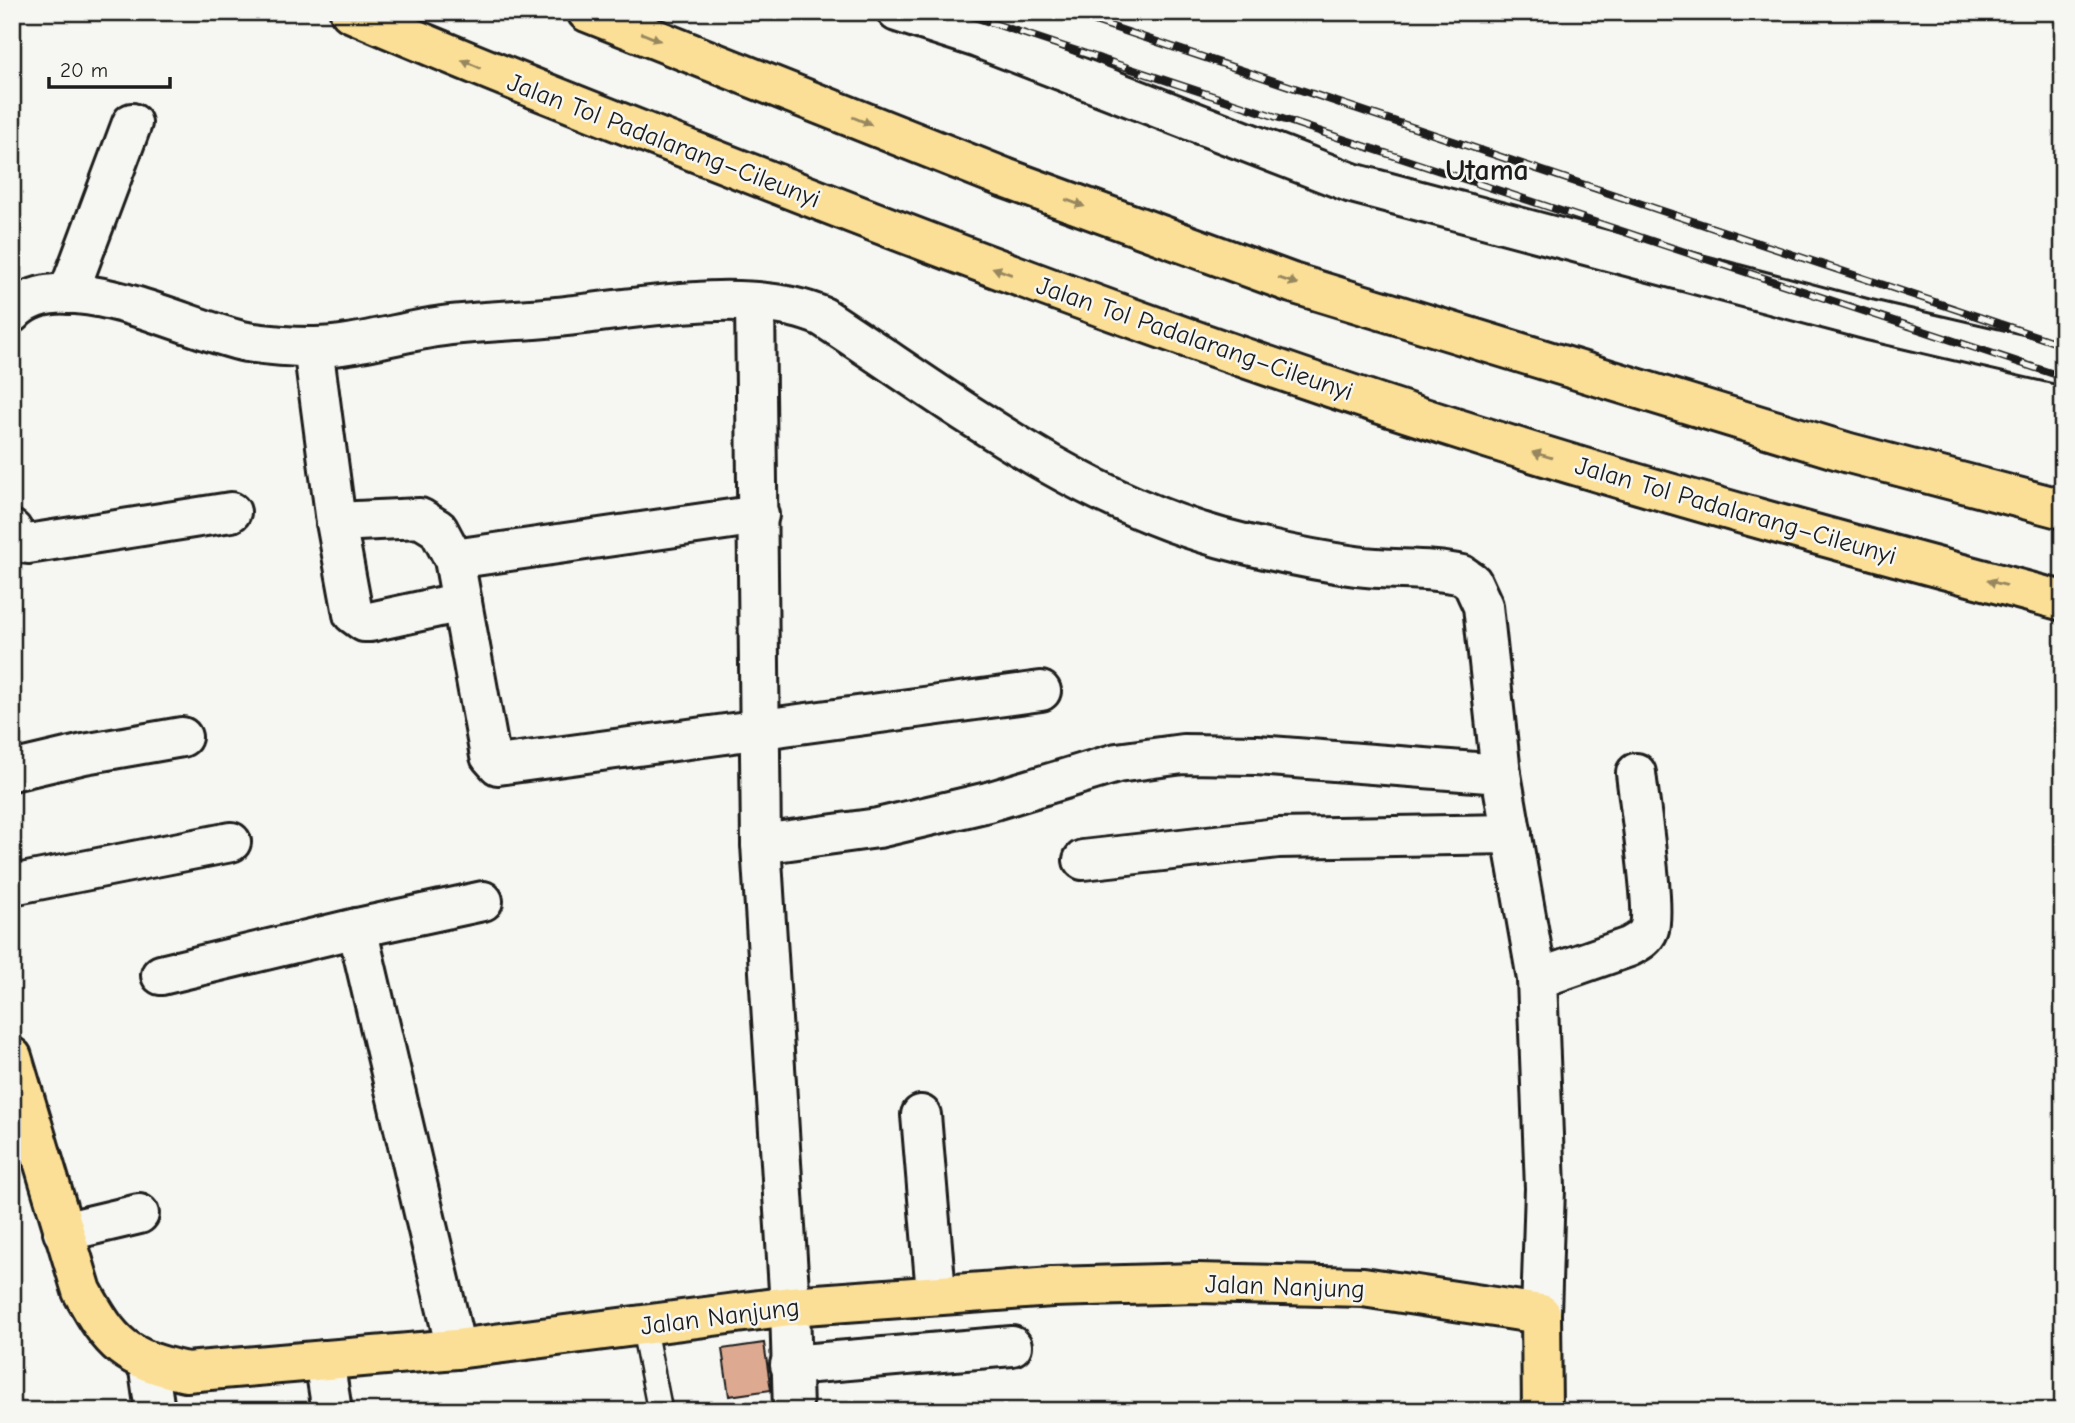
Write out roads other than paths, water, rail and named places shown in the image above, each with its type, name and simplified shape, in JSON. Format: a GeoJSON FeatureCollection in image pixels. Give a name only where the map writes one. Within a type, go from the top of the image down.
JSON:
{"type":"FeatureCollection","features":[{"type":"Feature","properties":{"kind":"main road","name":"Jalan Tol Padalarang–Cileunyi"},"geometry":{"type":"LineString","coordinates":[[350,12],[484,69],[967,258],[1234,354],[1492,440],[1797,530],[2063,601]]}},
{"type":"Feature","properties":{"kind":"main road"},"geometry":{"type":"LineString","coordinates":[[587,12],[1006,178],[1292,283],[1849,453],[2063,509]]}},
{"type":"Feature","properties":{"kind":"main road","name":"Jalan Nanjung"},"geometry":{"type":"LineString","coordinates":[[12,1057],[82,1291],[98,1320],[118,1346],[148,1363],[186,1372],[456,1349],[790,1306],[936,1293],[1198,1283],[1363,1287],[1541,1314]]}},
{"type":"Feature","properties":{"kind":"main road"},"geometry":{"type":"LineString","coordinates":[[1541,1314],[1542,1411]]}},
{"type":"Feature","properties":{"kind":"street"},"geometry":{"type":"LineString","coordinates":[[897,12],[978,37],[1352,183],[1869,320],[2063,365]]}},
{"type":"Feature","properties":{"kind":"street"},"geometry":{"type":"LineString","coordinates":[[68,294],[132,122]]}},
{"type":"Feature","properties":{"kind":"street"},"geometry":{"type":"LineString","coordinates":[[12,313],[23,302],[43,294],[68,294],[113,300],[248,342],[313,347],[440,326],[661,305],[755,302],[800,307],[823,317],[1004,438],[1082,484],[1157,517],[1284,554],[1358,566],[1462,575],[1472,582],[1483,606],[1501,774],[1536,979],[1545,1188],[1541,1314]]}},
{"type":"Feature","properties":{"kind":"street"},"geometry":{"type":"LineString","coordinates":[[755,302],[761,844],[790,1306],[793,1411]]}},
{"type":"Feature","properties":{"kind":"street"},"geometry":{"type":"LineString","coordinates":[[313,347],[335,522],[353,614],[370,622],[462,602]]}},
{"type":"Feature","properties":{"kind":"street"},"geometry":{"type":"LineString","coordinates":[[12,530],[18,540],[28,544],[231,512]]}},
{"type":"Feature","properties":{"kind":"street"},"geometry":{"type":"LineString","coordinates":[[454,559],[759,515]]}},
{"type":"Feature","properties":{"kind":"street"},"geometry":{"type":"LineString","coordinates":[[335,522],[420,518],[438,529],[454,559],[490,756],[498,765],[1041,691]]}},
{"type":"Feature","properties":{"kind":"street"},"geometry":{"type":"LineString","coordinates":[[12,771],[84,754],[182,737]]}},
{"type":"Feature","properties":{"kind":"street"},"geometry":{"type":"LineString","coordinates":[[761,844],[878,828],[988,802],[1117,764],[1182,754],[1256,755],[1501,774]]}},
{"type":"Feature","properties":{"kind":"street"},"geometry":{"type":"LineString","coordinates":[[1536,979],[1629,947],[1642,940],[1648,931],[1651,908],[1636,774]]}},
{"type":"Feature","properties":{"kind":"street"},"geometry":{"type":"LineString","coordinates":[[1083,860],[1278,838],[1512,834]]}},
{"type":"Feature","properties":{"kind":"street"},"geometry":{"type":"LineString","coordinates":[[12,885],[231,842]]}},
{"type":"Feature","properties":{"kind":"street"},"geometry":{"type":"LineString","coordinates":[[161,975],[483,901]]}},
{"type":"Feature","properties":{"kind":"street"},"geometry":{"type":"LineString","coordinates":[[357,928],[456,1349]]}},
{"type":"Feature","properties":{"kind":"street"},"geometry":{"type":"LineString","coordinates":[[921,1115],[936,1293]]}},
{"type":"Feature","properties":{"kind":"street"},"geometry":{"type":"LineString","coordinates":[[63,1231],[139,1214]]}},
{"type":"Feature","properties":{"kind":"street"},"geometry":{"type":"LineString","coordinates":[[790,1365],[1012,1346]]}},
{"type":"Feature","properties":{"kind":"street"},"geometry":{"type":"LineString","coordinates":[[324,1360],[332,1411]]}},
{"type":"Feature","properties":{"kind":"street"},"geometry":{"type":"LineString","coordinates":[[148,1363],[155,1411]]}},
{"type":"Feature","properties":{"kind":"lane"},"geometry":{"type":"LineString","coordinates":[[643,1325],[660,1411]]}},
{"type":"Feature","properties":{"kind":"railway"},"geometry":{"type":"LineString","coordinates":[[959,12],[2063,377]]}},
{"type":"Feature","properties":{"kind":"railway"},"geometry":{"type":"LineString","coordinates":[[1068,12],[2063,345]]}},
{"type":"Feature","properties":{"kind":"district","name":"Utama"},"geometry":{"type":"Point","coordinates":[1487,170]}}]}
